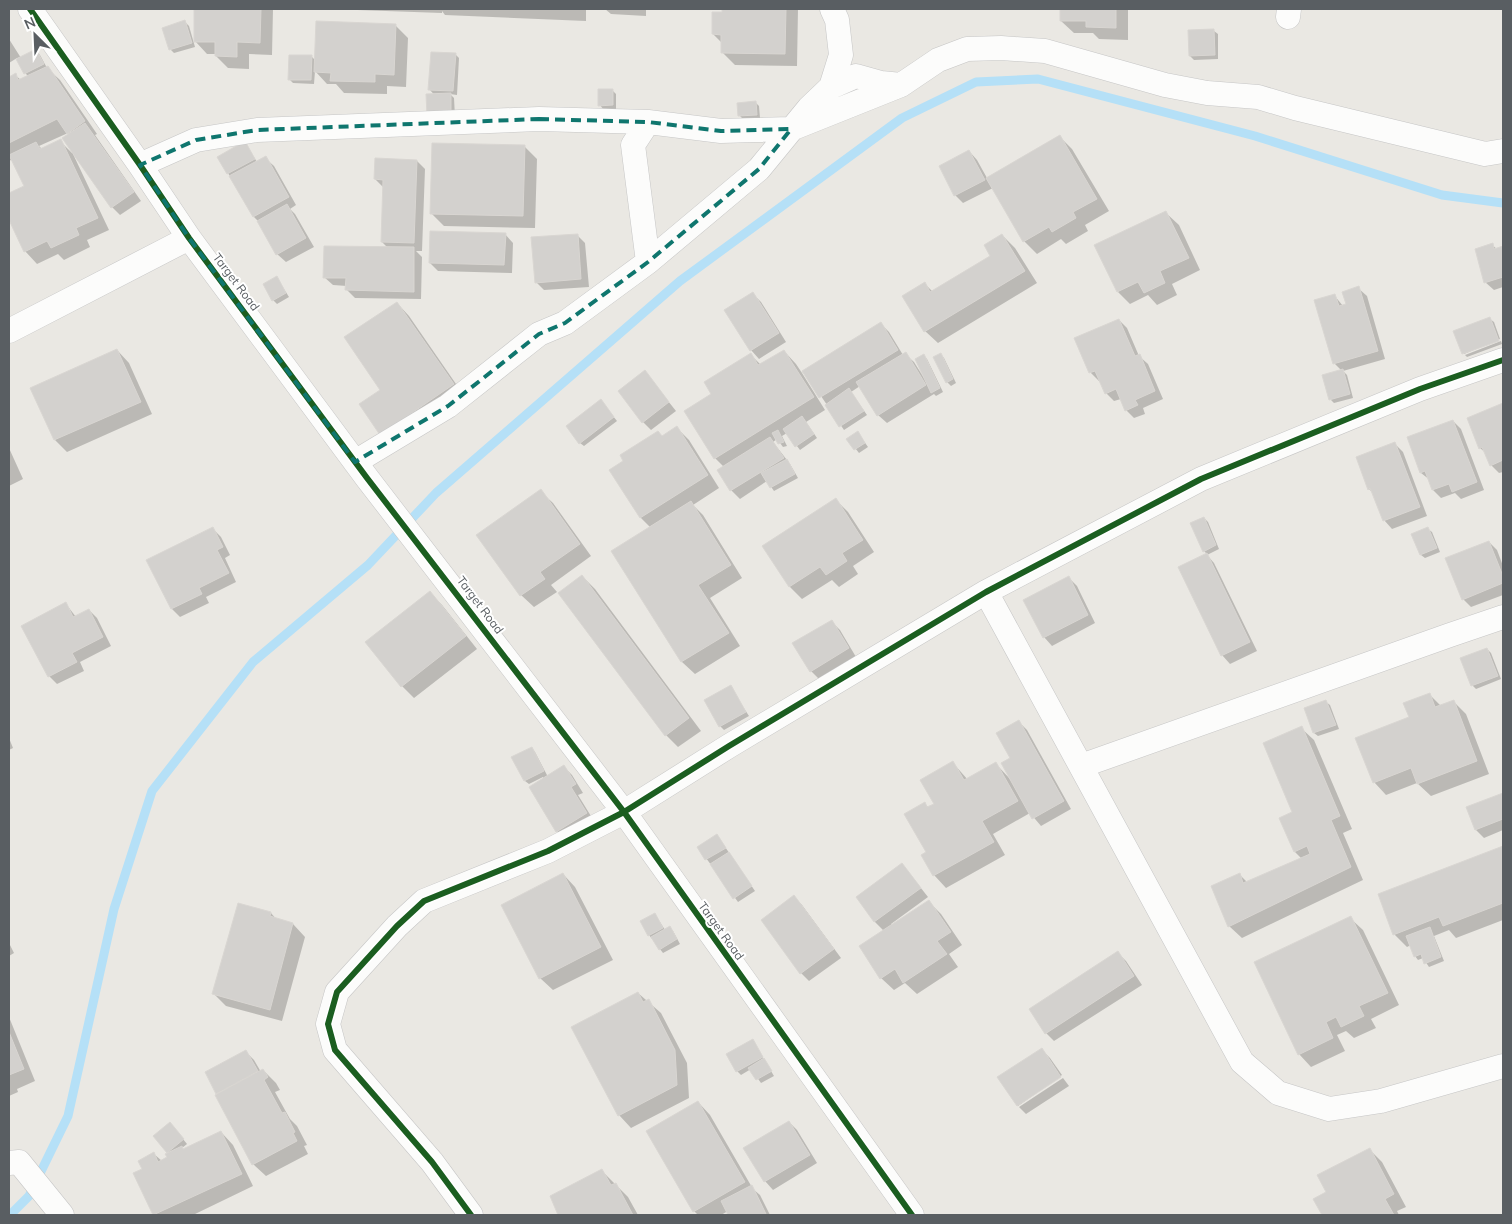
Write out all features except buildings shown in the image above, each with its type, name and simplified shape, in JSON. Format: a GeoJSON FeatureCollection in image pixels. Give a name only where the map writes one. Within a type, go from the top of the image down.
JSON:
{"type":"FeatureCollection","features":[{"type":"Feature","properties":{"kind":"street","name":"Target Road"},"geometry":{"type":"LineString","coordinates":[[30,9],[189,238],[361,470],[624,812],[912,1215]]}},
{"type":"Feature","properties":{"kind":"street"},"geometry":{"type":"LineString","coordinates":[[832,9],[837,20],[841,55],[832,87]]}},
{"type":"Feature","properties":{"kind":"street"},"geometry":{"type":"LineString","coordinates":[[140,165],[196,140],[257,130],[539,119],[648,122],[721,131],[791,129],[901,85],[938,60],[967,49],[1001,48],[1045,51],[1165,85],[1207,93],[1258,97],[1295,108],[1484,154],[1503,151]]}},
{"type":"Feature","properties":{"kind":"street"},"geometry":{"type":"LineString","coordinates":[[361,470],[448,406],[539,334],[564,323],[648,262],[759,169],[809,108],[832,87],[856,76],[881,83],[901,85]]}},
{"type":"Feature","properties":{"kind":"street"},"geometry":{"type":"LineString","coordinates":[[648,122],[633,145],[648,262]]}},
{"type":"Feature","properties":{"kind":"street"},"geometry":{"type":"LineString","coordinates":[[9,331],[189,238]]}},
{"type":"Feature","properties":{"kind":"street"},"geometry":{"type":"LineString","coordinates":[[471,1215],[432,1162],[335,1050],[328,1024],[337,992],[397,926],[424,901],[548,850],[624,812],[729,746],[986,592],[1201,479],[1420,389],[1503,360]]}},
{"type":"Feature","properties":{"kind":"street"},"geometry":{"type":"LineString","coordinates":[[986,592],[1242,1062],[1278,1093],[1330,1109],[1381,1101],[1503,1066]]}},
{"type":"Feature","properties":{"kind":"street"},"geometry":{"type":"LineString","coordinates":[[1081,766],[1503,617]]}},
{"type":"Feature","properties":{"kind":"street"},"geometry":{"type":"LineString","coordinates":[[14,1162],[55,1207]]}},
{"type":"Feature","properties":{"kind":"highlighted area"},"geometry":{"type":"Polygon","coordinates":[[[539,119],[648,122],[721,131],[791,129],[759,169],[648,262],[565,323],[539,334],[448,406],[355,462],[189,238],[140,165],[196,140],[257,130],[539,119]]]}},
{"type":"Feature","properties":{"kind":"waterway"},"geometry":{"type":"LineString","coordinates":[[10,1215],[29,1196],[68,1116],[114,909],[152,791],[253,662],[368,565],[436,493],[680,281],[902,118],[976,82],[1038,79],[1255,136],[1442,195],[1503,203]]}},
{"type":"Feature","properties":{"kind":"cycle path"},"geometry":{"type":"LineString","coordinates":[[30,9],[189,238],[367,478],[624,812],[912,1215]]}},
{"type":"Feature","properties":{"kind":"cycle path"},"geometry":{"type":"LineString","coordinates":[[471,1215],[432,1162],[335,1050],[328,1024],[337,992],[397,926],[424,901],[548,851],[624,812],[729,746],[986,592],[1201,479],[1420,389],[1503,360]]}}]}
